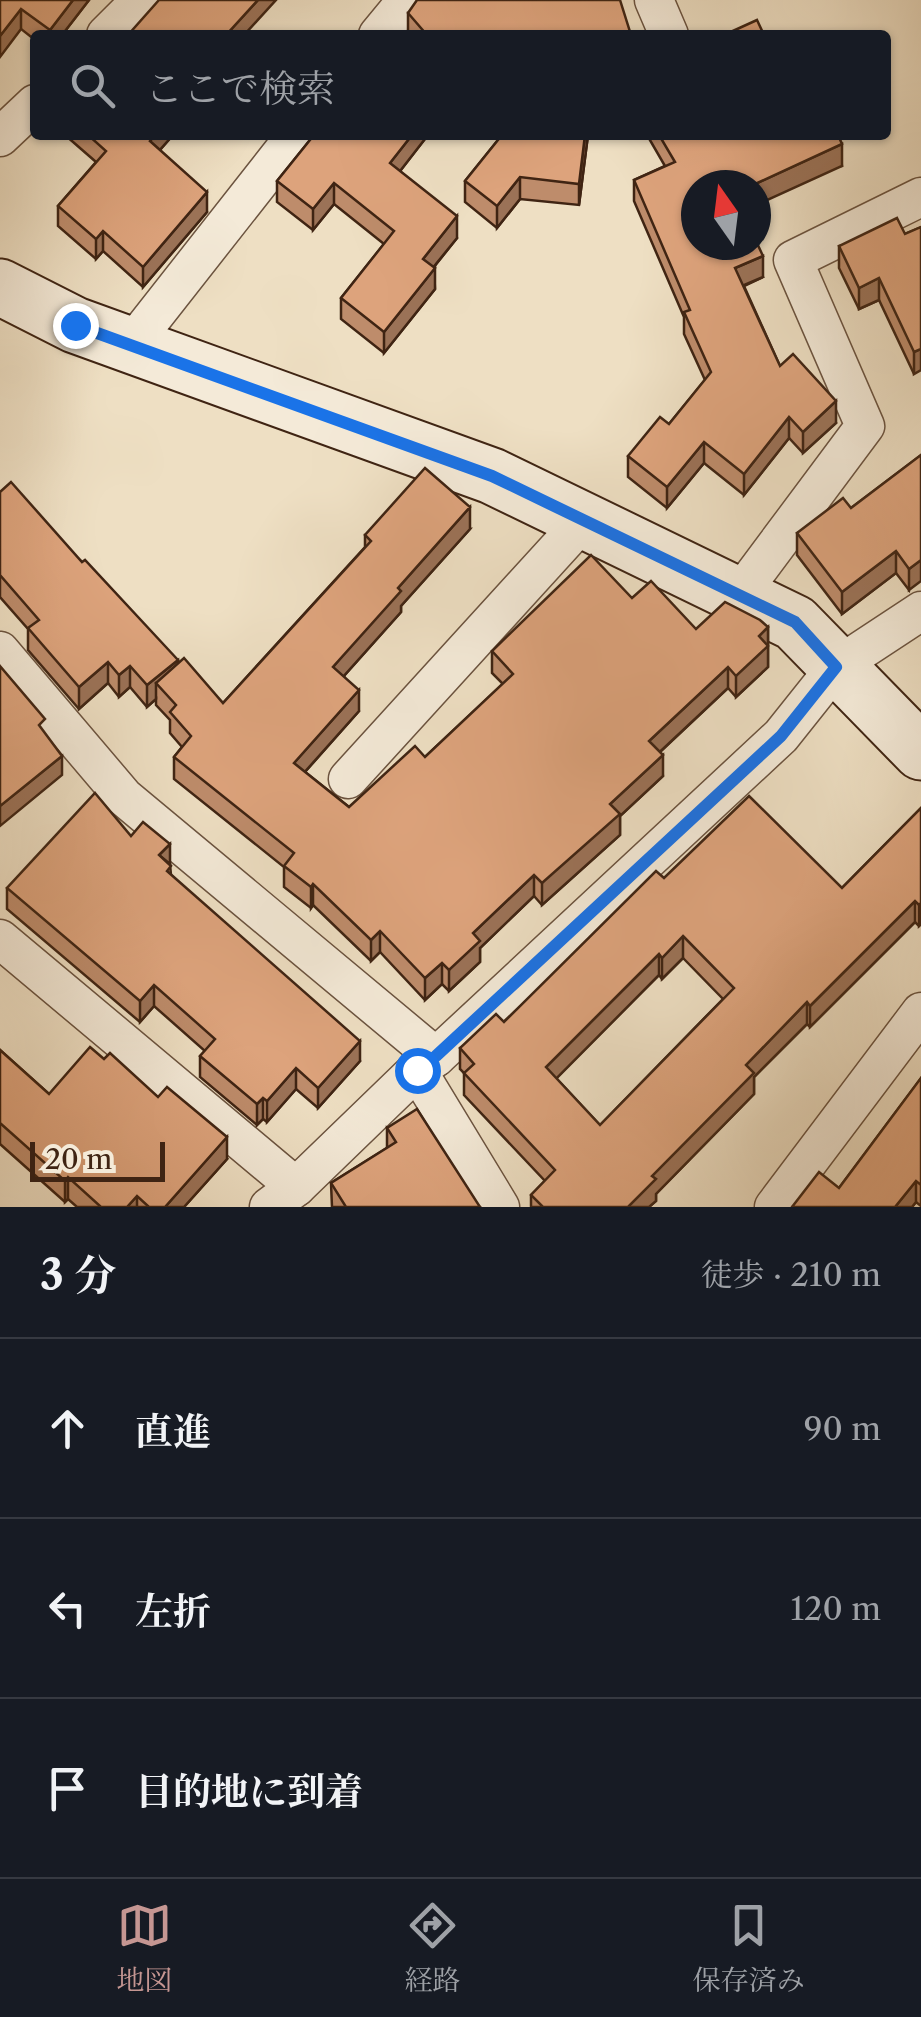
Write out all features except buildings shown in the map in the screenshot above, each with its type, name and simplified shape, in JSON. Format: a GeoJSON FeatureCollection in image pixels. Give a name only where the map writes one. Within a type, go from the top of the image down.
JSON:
{"type":"FeatureCollection","features":[{"type":"Feature","properties":{"kind":"street"},"geometry":{"type":"LineString","coordinates":[[111,30],[141,0]]}},
{"type":"Feature","properties":{"kind":"street"},"geometry":{"type":"LineString","coordinates":[[382,30],[408,0]]}},
{"type":"Feature","properties":{"kind":"street"},"geometry":{"type":"LineString","coordinates":[[654,0],[667,30]]}},
{"type":"Feature","properties":{"kind":"street"},"geometry":{"type":"LineString","coordinates":[[0,137],[30,109]]}},
{"type":"Feature","properties":{"kind":"street"},"geometry":{"type":"LineString","coordinates":[[131,345],[292,140]]}},
{"type":"Feature","properties":{"kind":"street"},"geometry":{"type":"LineString","coordinates":[[738,595],[865,426],[793,260],[921,197]]}},
{"type":"Feature","properties":{"kind":"street"},"geometry":{"type":"LineString","coordinates":[[0,287],[75,325],[492,476],[795,622],[921,752]]}},
{"type":"Feature","properties":{"kind":"street"},"geometry":{"type":"LineString","coordinates":[[348,779],[585,519]]}},
{"type":"Feature","properties":{"kind":"street"},"geometry":{"type":"LineString","coordinates":[[0,939],[283,1197],[781,736],[836,667],[921,612]]}},
{"type":"Feature","properties":{"kind":"street"},"geometry":{"type":"LineString","coordinates":[[0,651],[124,797],[426,1063],[500,1207]]}},
{"type":"Feature","properties":{"kind":"street"},"geometry":{"type":"LineString","coordinates":[[774,1207],[921,1012]]}},
{"type":"Feature","properties":{"kind":"route"},"geometry":{"type":"LineString","coordinates":[[75,325],[492,476],[795,622],[836,667],[781,736],[417,1070]]}}]}
